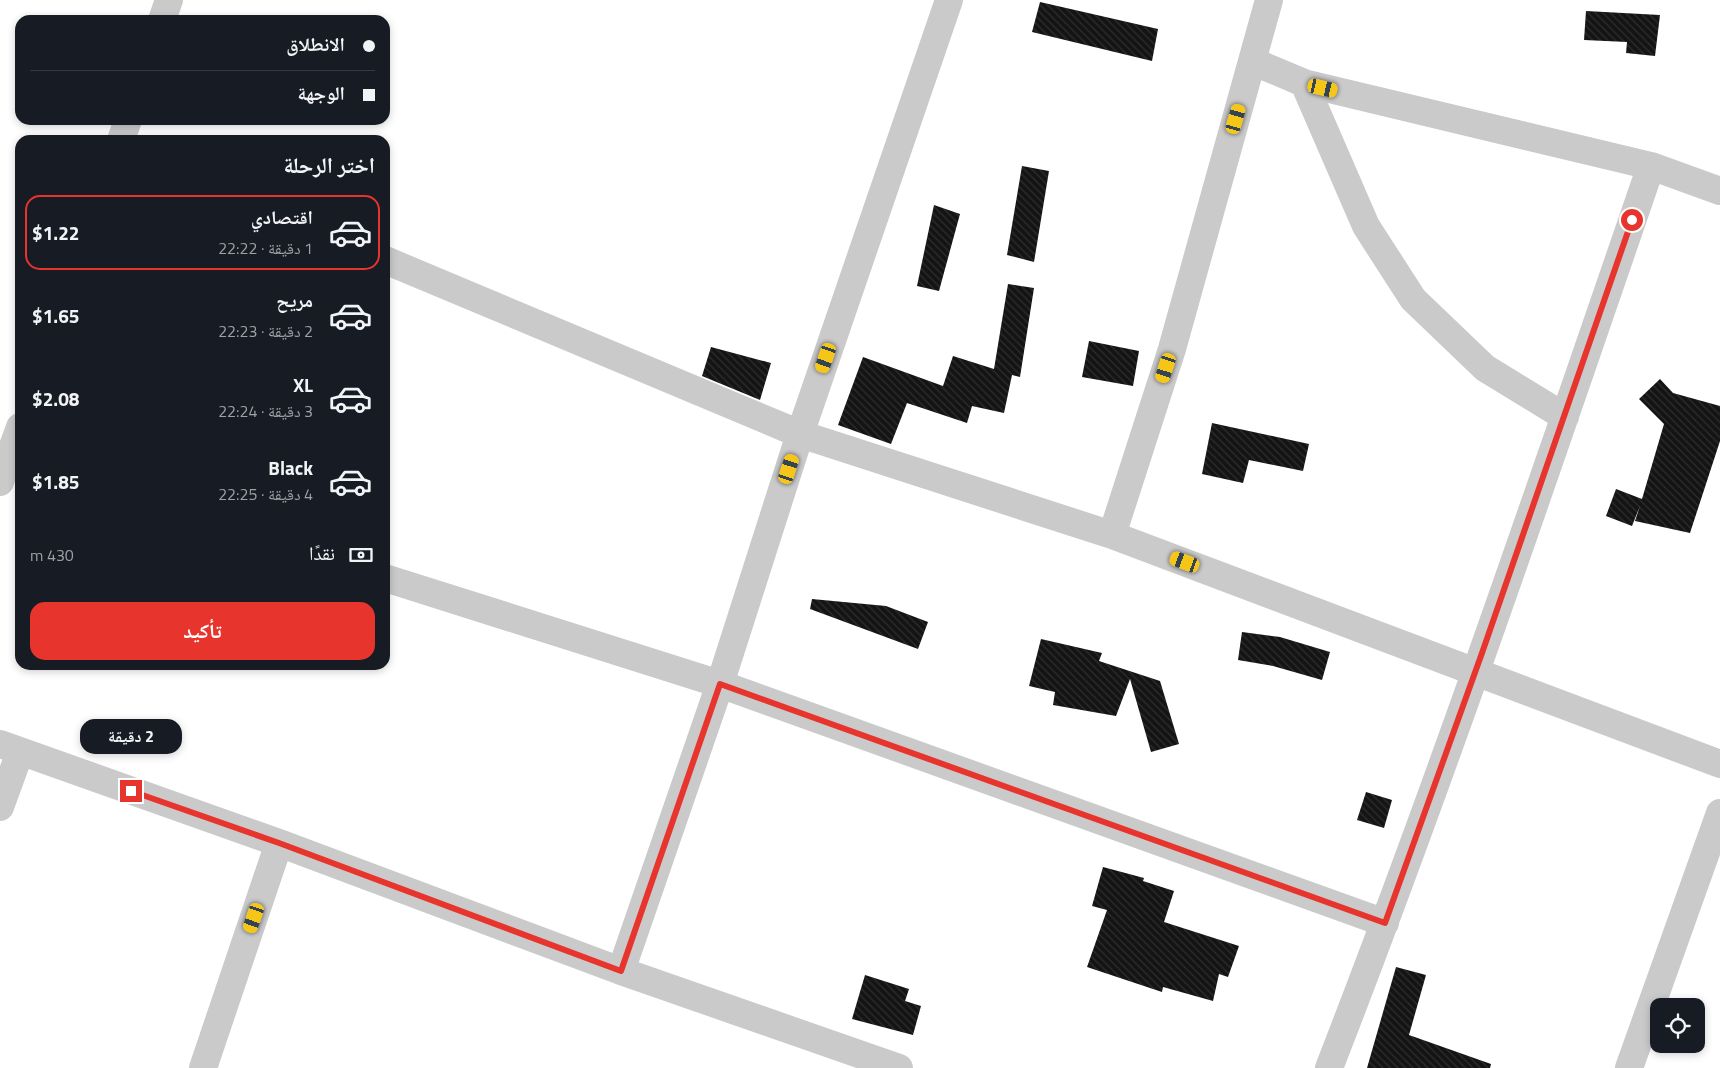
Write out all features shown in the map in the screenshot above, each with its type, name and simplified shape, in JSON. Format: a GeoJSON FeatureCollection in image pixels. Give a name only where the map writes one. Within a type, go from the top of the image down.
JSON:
{"type":"FeatureCollection","features":[{"type":"Feature","properties":{"kind":"street"},"geometry":{"type":"LineString","coordinates":[[164,15],[169,0]]}},
{"type":"Feature","properties":{"kind":"street"},"geometry":{"type":"LineString","coordinates":[[621,971],[720,684],[800,434],[949,0]]}},
{"type":"Feature","properties":{"kind":"street"},"geometry":{"type":"LineString","coordinates":[[1112,535],[1172,349],[1269,0]]}},
{"type":"Feature","properties":{"kind":"street"},"geometry":{"type":"LineString","coordinates":[[1252,61],[1304,83],[1651,166],[1720,191]]}},
{"type":"Feature","properties":{"kind":"street"},"geometry":{"type":"LineString","coordinates":[[1304,83],[1366,226],[1412,299],[1485,368],[1564,417]]}},
{"type":"Feature","properties":{"kind":"street"},"geometry":{"type":"LineString","coordinates":[[1329,1068],[1385,923],[1476,671],[1651,166]]}},
{"type":"Feature","properties":{"kind":"street"},"geometry":{"type":"LineString","coordinates":[[390,262],[800,434],[1112,535],[1720,764]]}},
{"type":"Feature","properties":{"kind":"street"},"geometry":{"type":"LineString","coordinates":[[0,482],[15,442]]}},
{"type":"Feature","properties":{"kind":"street"},"geometry":{"type":"LineString","coordinates":[[390,580],[720,684],[1385,923]]}},
{"type":"Feature","properties":{"kind":"street"},"geometry":{"type":"LineString","coordinates":[[0,807],[10,748],[279,843],[621,971],[899,1068]]}},
{"type":"Feature","properties":{"kind":"street"},"geometry":{"type":"LineString","coordinates":[[1629,1068],[1720,814]]}},
{"type":"Feature","properties":{"kind":"street"},"geometry":{"type":"LineString","coordinates":[[202,1068],[279,843]]}},
{"type":"Feature","properties":{"kind":"building"},"geometry":{"type":"Polygon","coordinates":[[[1040,2],[1158,29],[1152,61],[1032,32],[1040,2]]]}},
{"type":"Feature","properties":{"kind":"building"},"geometry":{"type":"Polygon","coordinates":[[[1586,11],[1660,15],[1655,56],[1626,53],[1627,42],[1584,40],[1586,11]]]}},
{"type":"Feature","properties":{"kind":"building"},"geometry":{"type":"Polygon","coordinates":[[[1022,166],[1049,171],[1034,262],[1007,255],[1022,166]]]}},
{"type":"Feature","properties":{"kind":"building"},"geometry":{"type":"Polygon","coordinates":[[[934,205],[960,214],[939,291],[917,286],[934,205]]]}},
{"type":"Feature","properties":{"kind":"building"},"geometry":{"type":"Polygon","coordinates":[[[1008,284],[1034,288],[1020,377],[1012,375],[1004,413],[972,406],[967,423],[907,403],[891,444],[838,425],[863,357],[943,386],[953,356],[994,369],[1008,284]]]}},
{"type":"Feature","properties":{"kind":"building"},"geometry":{"type":"Polygon","coordinates":[[[1089,341],[1139,351],[1133,386],[1082,377],[1089,341]]]}},
{"type":"Feature","properties":{"kind":"building"},"geometry":{"type":"Polygon","coordinates":[[[711,347],[771,363],[760,400],[702,376],[711,347]]]}},
{"type":"Feature","properties":{"kind":"building"},"geometry":{"type":"Polygon","coordinates":[[[1660,379],[1673,393],[1720,406],[1720,441],[1690,533],[1635,521],[1640,506],[1632,526],[1606,516],[1616,489],[1642,499],[1664,424],[1639,399],[1660,379]]]}},
{"type":"Feature","properties":{"kind":"building"},"geometry":{"type":"Polygon","coordinates":[[[1212,423],[1309,444],[1303,471],[1249,460],[1243,483],[1202,474],[1212,423]]]}},
{"type":"Feature","properties":{"kind":"building"},"geometry":{"type":"Polygon","coordinates":[[[812,599],[886,606],[928,622],[918,649],[810,609],[812,599]]]}},
{"type":"Feature","properties":{"kind":"building"},"geometry":{"type":"Polygon","coordinates":[[[1242,632],[1280,637],[1330,652],[1322,680],[1273,666],[1238,660],[1242,632]]]}},
{"type":"Feature","properties":{"kind":"building"},"geometry":{"type":"Polygon","coordinates":[[[1041,639],[1102,653],[1099,661],[1160,681],[1179,744],[1151,752],[1130,679],[1116,716],[1053,705],[1055,692],[1029,686],[1041,639]]]}},
{"type":"Feature","properties":{"kind":"building"},"geometry":{"type":"Polygon","coordinates":[[[1366,792],[1392,800],[1384,828],[1357,820],[1366,792]]]}},
{"type":"Feature","properties":{"kind":"building"},"geometry":{"type":"Polygon","coordinates":[[[1103,867],[1144,878],[1143,881],[1174,891],[1164,922],[1239,946],[1228,977],[1219,974],[1213,1001],[1163,987],[1162,992],[1087,967],[1107,910],[1092,906],[1103,867]]]}},
{"type":"Feature","properties":{"kind":"building"},"geometry":{"type":"Polygon","coordinates":[[[1396,967],[1426,975],[1409,1035],[1491,1064],[1490,1068],[1367,1068],[1396,967]]]}},
{"type":"Feature","properties":{"kind":"building"},"geometry":{"type":"Polygon","coordinates":[[[865,975],[909,989],[905,1001],[921,1006],[913,1035],[852,1019],[865,975]]]}},
{"type":"Feature","properties":{"kind":"route"},"geometry":{"type":"LineString","coordinates":[[131,791],[279,843],[621,971],[720,684],[1385,923],[1482,653],[1632,220]]}}]}
